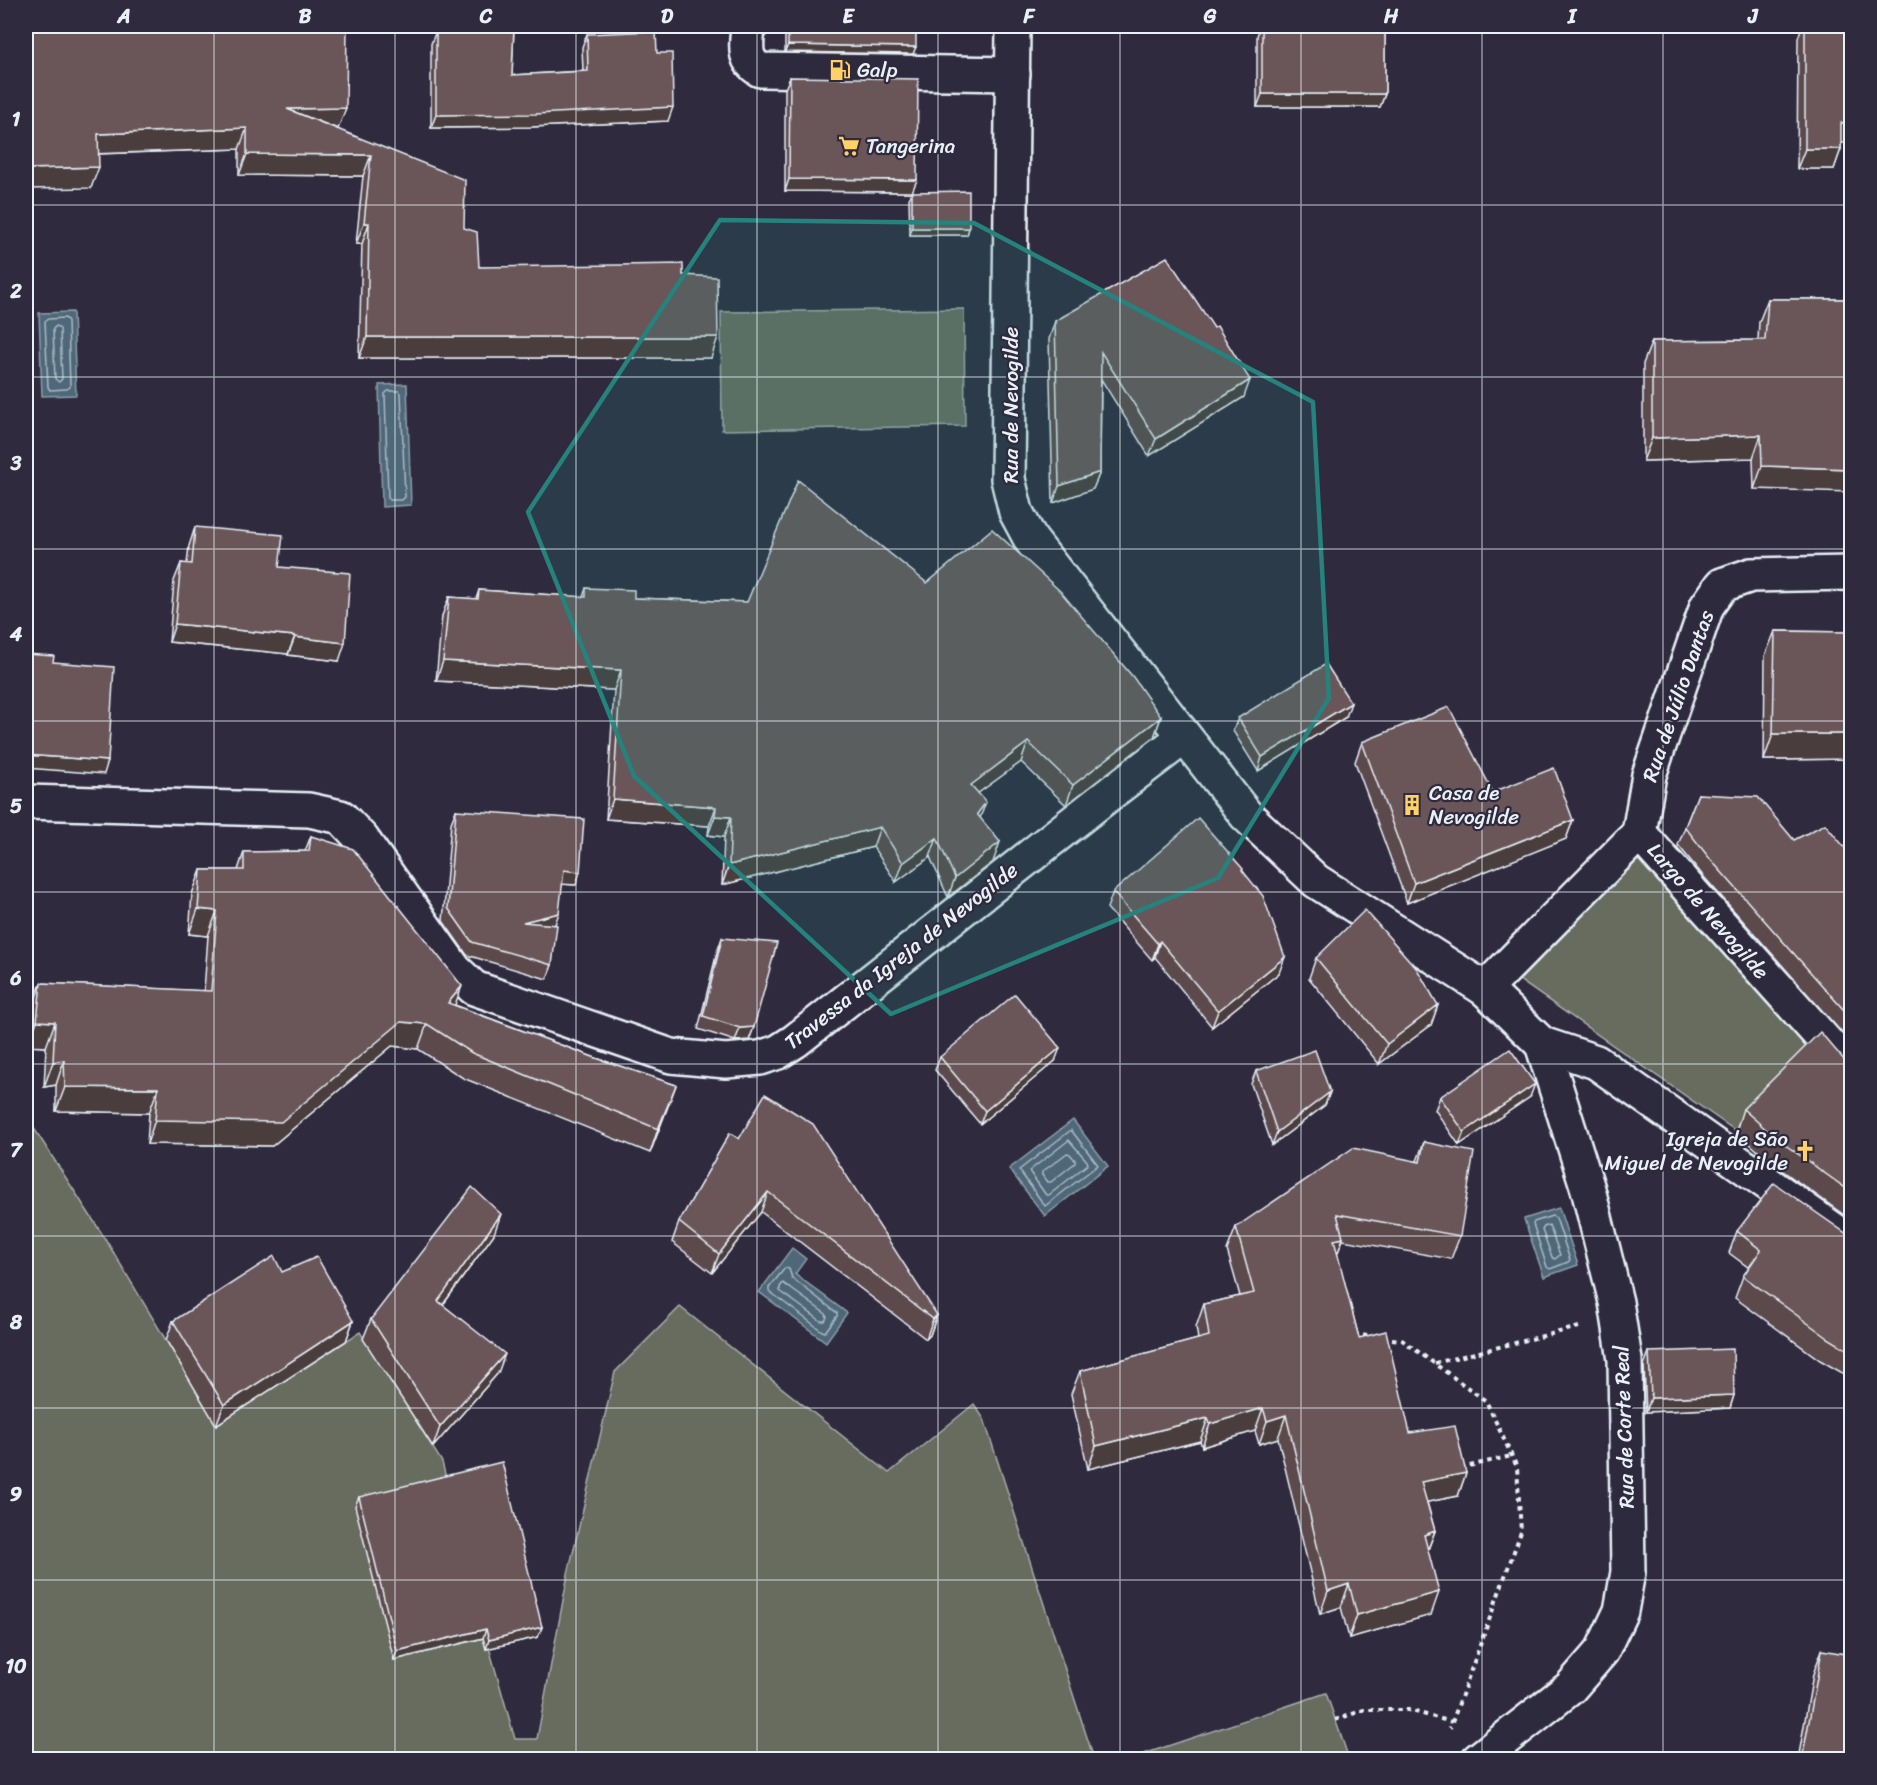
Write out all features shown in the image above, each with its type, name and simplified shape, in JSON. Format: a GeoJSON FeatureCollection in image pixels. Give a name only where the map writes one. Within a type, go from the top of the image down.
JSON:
{"type":"FeatureCollection","features":[{"type":"Feature","properties":{"kind":"street"},"geometry":{"type":"LineString","coordinates":[[748,26],[747,56],[752,65],[760,70],[1013,74]]}},
{"type":"Feature","properties":{"kind":"street","name":"Rua de Nevogilde"},"geometry":{"type":"LineString","coordinates":[[1013,26],[1008,479],[1016,512],[1031,540],[1246,815],[1316,881],[1485,989]]}},
{"type":"Feature","properties":{"kind":"street","name":"Rua de Júlio Dantas"},"geometry":{"type":"LineString","coordinates":[[1639,833],[1649,775],[1707,606],[1722,585],[1751,575],[1851,573]]}},
{"type":"Feature","properties":{"kind":"street","name":"Travessa da Igreja de Nevogilde"},"geometry":{"type":"LineString","coordinates":[[26,802],[309,810],[341,817],[362,839],[455,970],[474,988],[671,1056],[726,1060],[760,1058],[778,1052],[795,1041],[1184,737]]}},
{"type":"Feature","properties":{"kind":"street","name":"Largo de Nevogilde"},"geometry":{"type":"LineString","coordinates":[[1485,989],[1639,833],[1851,1071]]}},
{"type":"Feature","properties":{"kind":"street"},"geometry":{"type":"LineString","coordinates":[[1485,989],[1542,1044],[1596,1062],[1851,1243]]}},
{"type":"Feature","properties":{"kind":"street","name":"Rua de Corte Real"},"geometry":{"type":"LineString","coordinates":[[1478,1760],[1570,1688],[1602,1651],[1621,1611],[1628,1572],[1624,1360],[1616,1302],[1588,1189],[1542,1044]]}},
{"type":"Feature","properties":{"kind":"path"},"geometry":{"type":"LineString","coordinates":[[1435,1363],[1618,1317]]}},
{"type":"Feature","properties":{"kind":"path"},"geometry":{"type":"LineString","coordinates":[[1344,1334],[1402,1340],[1486,1401],[1517,1467],[1521,1532],[1448,1731]]}},
{"type":"Feature","properties":{"kind":"path"},"geometry":{"type":"LineString","coordinates":[[1451,1471],[1511,1456]]}},
{"type":"Feature","properties":{"kind":"path"},"geometry":{"type":"LineString","coordinates":[[1335,1720],[1364,1710],[1408,1710],[1452,1722]]}},
{"type":"Feature","properties":{"kind":"highlighted area"},"geometry":{"type":"Polygon","coordinates":[[[720,220],[974,223],[1313,402],[1329,698],[1218,878],[891,1014],[634,776],[528,512],[720,220]]]}},
{"type":"Feature","properties":{"kind":"green space"},"geometry":{"type":"Polygon","coordinates":[[[964,309],[965,426],[722,430],[721,312],[964,309]]]}},
{"type":"Feature","properties":{"kind":"green space"},"geometry":{"type":"Polygon","coordinates":[[[1635,852],[1815,1051],[1736,1131],[1512,975],[1635,852]]]}},
{"type":"Feature","properties":{"kind":"green space"},"geometry":{"type":"Polygon","coordinates":[[[26,1116],[106,1240],[216,1424],[360,1332],[442,1462],[486,1637],[515,1739],[537,1739],[568,1574],[615,1372],[680,1307],[889,1473],[974,1404],[984,1419],[1094,1759],[26,1759],[26,1116]]]}},
{"type":"Feature","properties":{"kind":"green space"},"geometry":{"type":"Polygon","coordinates":[[[1326,1693],[1349,1759],[1129,1759],[1326,1693]]]}},
{"type":"Feature","properties":{"kind":"water"},"geometry":{"type":"Polygon","coordinates":[[[73,312],[76,395],[42,396],[39,313],[73,312]]]}},
{"type":"Feature","properties":{"kind":"water"},"geometry":{"type":"Polygon","coordinates":[[[407,384],[411,505],[382,507],[379,385],[407,384]]]}},
{"type":"Feature","properties":{"kind":"water"},"geometry":{"type":"Polygon","coordinates":[[[1073,1120],[1108,1166],[1045,1216],[1009,1169],[1073,1120]]]}},
{"type":"Feature","properties":{"kind":"water"},"geometry":{"type":"Polygon","coordinates":[[[1559,1208],[1578,1265],[1544,1277],[1524,1219],[1559,1208]]]}},
{"type":"Feature","properties":{"kind":"water"},"geometry":{"type":"Polygon","coordinates":[[[792,1248],[806,1259],[795,1274],[847,1313],[826,1342],[759,1292],[792,1248]]]}},
{"type":"Feature","properties":{"kind":"building"},"geometry":{"type":"Polygon","coordinates":[[[26,26],[347,26],[346,108],[287,109],[465,180],[464,228],[477,232],[479,267],[683,264],[683,275],[717,277],[718,337],[367,337],[369,223],[364,223],[371,155],[247,154],[247,128],[98,134],[99,167],[26,169],[26,26]]]}},
{"type":"Feature","properties":{"kind":"building"},"geometry":{"type":"Polygon","coordinates":[[[466,26],[514,26],[512,75],[588,71],[587,34],[656,31],[657,53],[672,53],[673,107],[535,114],[436,115],[436,31],[465,31],[466,26]]]}},
{"type":"Feature","properties":{"kind":"building"},"geometry":{"type":"Polygon","coordinates":[[[788,26],[916,26],[916,47],[788,45],[788,26]]]}},
{"type":"Feature","properties":{"kind":"building"},"geometry":{"type":"Polygon","coordinates":[[[1262,26],[1385,26],[1385,94],[1262,94],[1262,26]]]}},
{"type":"Feature","properties":{"kind":"building"},"geometry":{"type":"Polygon","coordinates":[[[1805,26],[1851,26],[1851,123],[1841,123],[1841,149],[1805,149],[1805,26]]]}},
{"type":"Feature","properties":{"kind":"building","name":"Tangerina"},"geometry":{"type":"Polygon","coordinates":[[[790,77],[918,79],[917,180],[789,179],[790,77]]]}},
{"type":"Feature","properties":{"kind":"building"},"geometry":{"type":"Polygon","coordinates":[[[969,191],[969,228],[912,228],[912,192],[969,191]]]}},
{"type":"Feature","properties":{"kind":"building"},"geometry":{"type":"Polygon","coordinates":[[[1167,257],[1214,328],[1217,326],[1250,380],[1156,439],[1101,352],[1100,472],[1059,486],[1055,321],[1167,257]]]}},
{"type":"Feature","properties":{"kind":"building"},"geometry":{"type":"Polygon","coordinates":[[[1768,299],[1851,299],[1851,469],[1762,466],[1761,435],[1652,438],[1652,341],[1765,340],[1768,299]]]}},
{"type":"Feature","properties":{"kind":"building"},"geometry":{"type":"Polygon","coordinates":[[[798,480],[927,583],[992,529],[1060,591],[1133,677],[1161,717],[1073,785],[1028,742],[971,785],[986,802],[977,814],[1000,842],[955,878],[937,838],[903,863],[880,827],[729,865],[731,817],[715,816],[716,807],[613,799],[621,670],[443,661],[449,597],[478,599],[479,590],[586,597],[586,588],[634,590],[634,598],[747,602],[798,480]]]}},
{"type":"Feature","properties":{"kind":"building"},"geometry":{"type":"Polygon","coordinates":[[[195,527],[283,535],[279,567],[350,573],[345,643],[175,624],[181,563],[192,564],[195,527]]]}},
{"type":"Feature","properties":{"kind":"building"},"geometry":{"type":"Polygon","coordinates":[[[1775,631],[1851,632],[1851,734],[1773,734],[1775,631]]]}},
{"type":"Feature","properties":{"kind":"building"},"geometry":{"type":"Polygon","coordinates":[[[26,654],[54,656],[53,662],[114,667],[108,761],[26,755],[26,654]]]}},
{"type":"Feature","properties":{"kind":"building"},"geometry":{"type":"Polygon","coordinates":[[[1326,664],[1351,703],[1262,757],[1238,718],[1326,664]]]}},
{"type":"Feature","properties":{"kind":"building","name":"Casa de Nevogilde"},"geometry":{"type":"Polygon","coordinates":[[[1449,707],[1493,792],[1554,768],[1573,820],[1414,883],[1362,742],[1449,707]]]}},
{"type":"Feature","properties":{"kind":"building"},"geometry":{"type":"Polygon","coordinates":[[[1698,794],[1758,797],[1794,840],[1825,824],[1851,855],[1851,1018],[1710,859],[1685,827],[1698,794]]]}},
{"type":"Feature","properties":{"kind":"building"},"geometry":{"type":"Polygon","coordinates":[[[456,810],[584,819],[580,872],[564,870],[559,913],[523,922],[557,925],[552,965],[472,942],[448,908],[456,810]]]}},
{"type":"Feature","properties":{"kind":"building"},"geometry":{"type":"Polygon","coordinates":[[[1198,818],[1243,869],[1263,896],[1285,957],[1218,1011],[1160,941],[1158,944],[1113,892],[1198,818]]]}},
{"type":"Feature","properties":{"kind":"building"},"geometry":{"type":"Polygon","coordinates":[[[311,836],[353,849],[462,986],[448,1003],[676,1085],[658,1129],[472,1053],[427,1024],[401,1022],[281,1122],[155,1120],[158,1088],[65,1087],[64,1060],[53,1062],[55,1022],[37,1021],[41,983],[211,991],[217,911],[198,909],[201,870],[244,870],[244,852],[309,851],[311,836]]]}},
{"type":"Feature","properties":{"kind":"building"},"geometry":{"type":"Polygon","coordinates":[[[1365,910],[1417,969],[1438,1005],[1387,1044],[1316,958],[1365,910]]]}},
{"type":"Feature","properties":{"kind":"building"},"geometry":{"type":"Polygon","coordinates":[[[722,938],[777,943],[754,1027],[740,1028],[703,1016],[722,938]]]}},
{"type":"Feature","properties":{"kind":"building"},"geometry":{"type":"Polygon","coordinates":[[[1015,994],[1060,1048],[985,1111],[940,1057],[1015,994]]]}},
{"type":"Feature","properties":{"kind":"building","name":"Igreja de São Miguel de Nevogilde"},"geometry":{"type":"Polygon","coordinates":[[[1820,1032],[1851,1065],[1851,1192],[1777,1139],[1743,1109],[1820,1032]]]}},
{"type":"Feature","properties":{"kind":"building"},"geometry":{"type":"Polygon","coordinates":[[[1510,1049],[1535,1084],[1464,1132],[1440,1097],[1510,1049]]]}},
{"type":"Feature","properties":{"kind":"building"},"geometry":{"type":"Polygon","coordinates":[[[1315,1050],[1330,1092],[1277,1132],[1256,1071],[1315,1050]]]}},
{"type":"Feature","properties":{"kind":"building"},"geometry":{"type":"Polygon","coordinates":[[[765,1094],[813,1124],[937,1315],[933,1319],[768,1192],[719,1254],[679,1222],[730,1133],[739,1139],[765,1094]]]}},
{"type":"Feature","properties":{"kind":"building"},"geometry":{"type":"Polygon","coordinates":[[[1424,1142],[1474,1152],[1460,1236],[1337,1214],[1343,1238],[1334,1240],[1359,1338],[1386,1331],[1410,1433],[1455,1426],[1466,1473],[1421,1482],[1435,1531],[1424,1535],[1439,1592],[1357,1615],[1349,1584],[1328,1591],[1286,1415],[1267,1421],[1263,1408],[1210,1424],[1208,1418],[1096,1446],[1080,1371],[1209,1336],[1204,1304],[1254,1293],[1236,1227],[1353,1148],[1420,1162],[1424,1142]]]}},
{"type":"Feature","properties":{"kind":"building"},"geometry":{"type":"Polygon","coordinates":[[[1774,1183],[1851,1237],[1851,1352],[1743,1276],[1761,1250],[1737,1231],[1774,1183]]]}},
{"type":"Feature","properties":{"kind":"building"},"geometry":{"type":"Polygon","coordinates":[[[472,1187],[501,1214],[438,1301],[505,1354],[440,1427],[371,1319],[472,1187]]]}},
{"type":"Feature","properties":{"kind":"building"},"geometry":{"type":"Polygon","coordinates":[[[274,1256],[282,1272],[317,1257],[353,1321],[224,1405],[173,1321],[274,1256]]]}},
{"type":"Feature","properties":{"kind":"building"},"geometry":{"type":"Polygon","coordinates":[[[1733,1349],[1734,1395],[1651,1398],[1649,1352],[1733,1349]]]}},
{"type":"Feature","properties":{"kind":"building"},"geometry":{"type":"Polygon","coordinates":[[[502,1462],[542,1627],[489,1640],[486,1629],[397,1651],[359,1497],[502,1462]]]}},
{"type":"Feature","properties":{"kind":"building"},"geometry":{"type":"Polygon","coordinates":[[[1822,1650],[1851,1655],[1851,1760],[1802,1760],[1822,1650]]]}},
{"type":"Feature","properties":{"kind":"place","name":"Galp"},"geometry":{"type":"Point","coordinates":[840,70]}},
{"type":"Feature","properties":{"kind":"place","name":"Tangerina"},"geometry":{"type":"Point","coordinates":[849,146]}},
{"type":"Feature","properties":{"kind":"place","name":"Casa de Nevogilde"},"geometry":{"type":"Point","coordinates":[1412,805]}},
{"type":"Feature","properties":{"kind":"place","name":"Igreja de São Miguel de Nevogilde"},"geometry":{"type":"Point","coordinates":[1805,1151]}}]}
